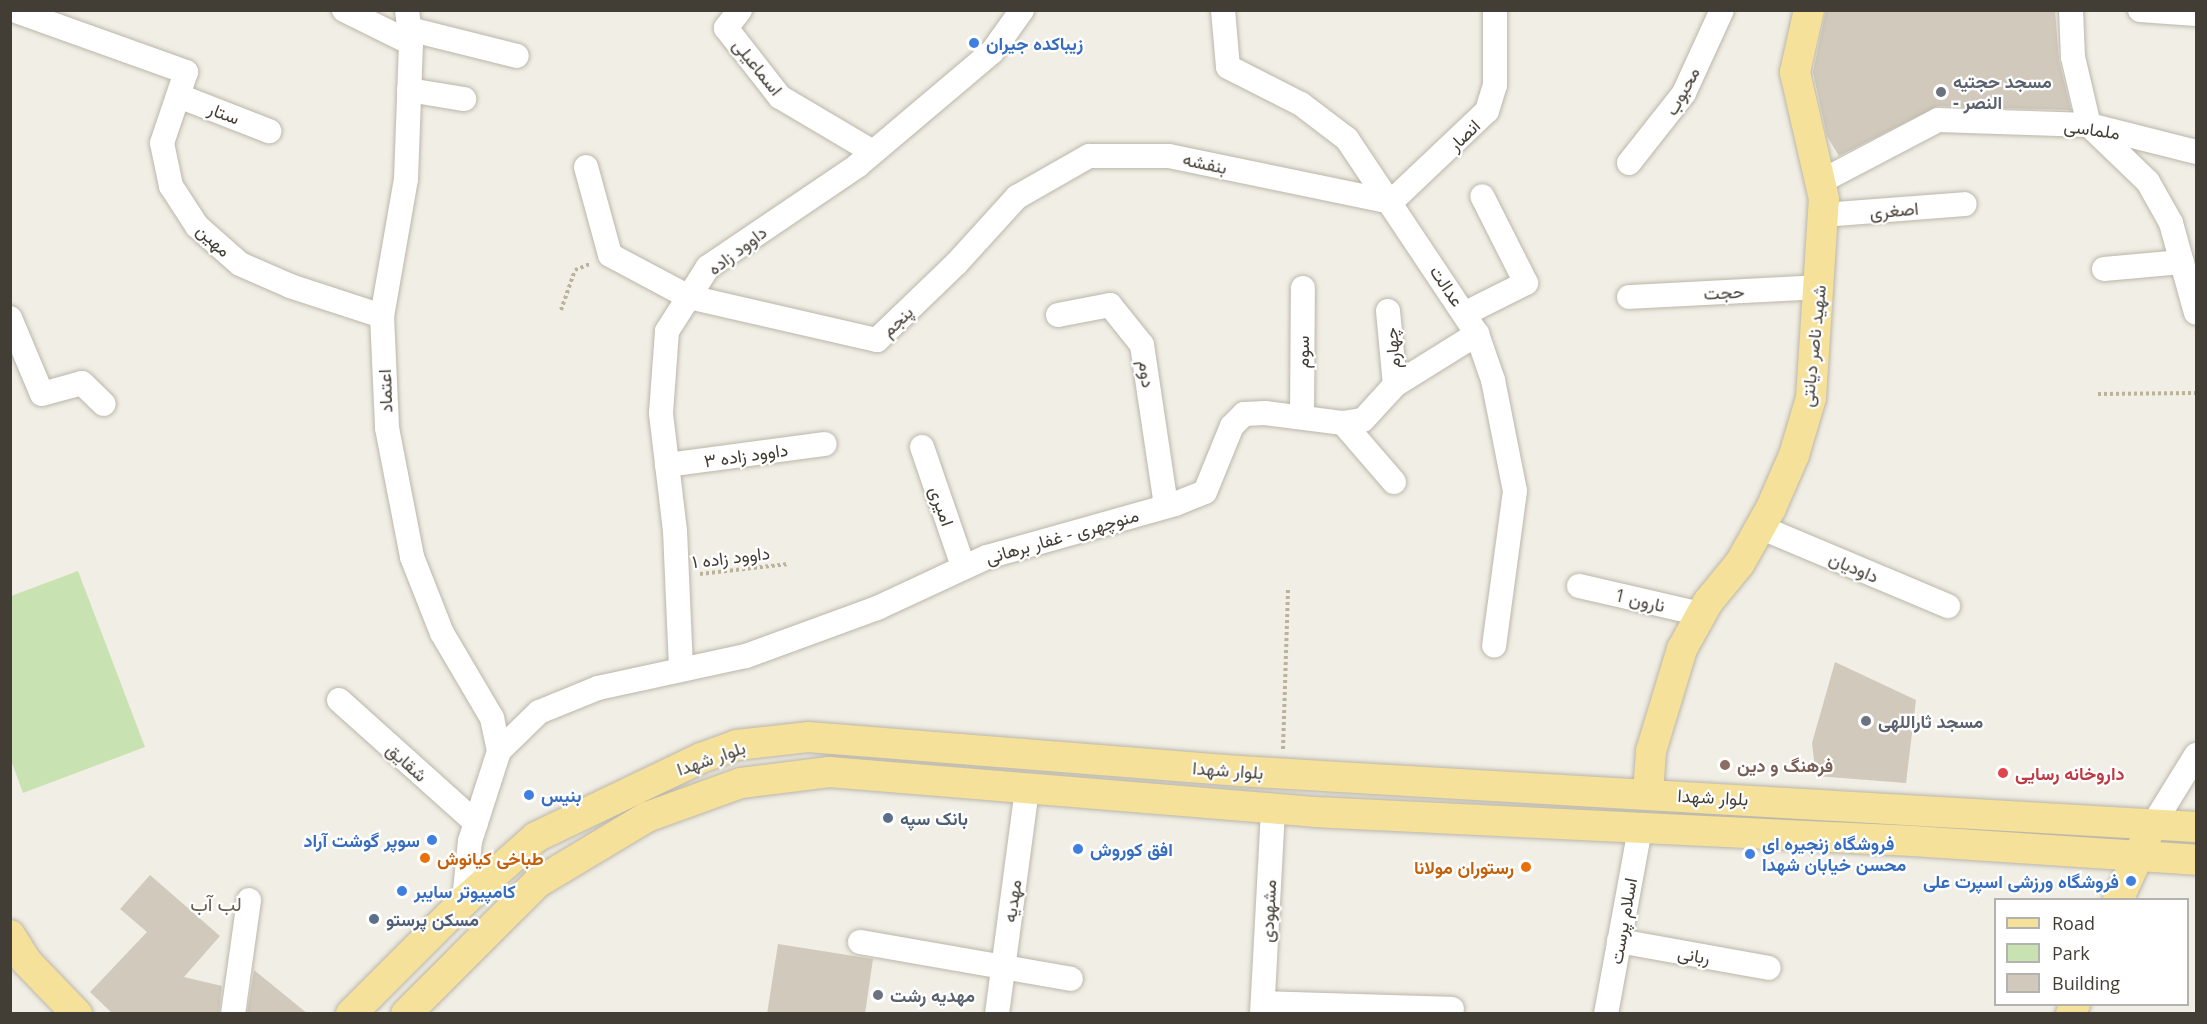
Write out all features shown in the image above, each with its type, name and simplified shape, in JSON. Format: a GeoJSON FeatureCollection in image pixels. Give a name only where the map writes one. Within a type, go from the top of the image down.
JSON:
{"type":"FeatureCollection","features":[{"type":"Feature","properties":{"kind":"main road","name":"شهید ناصر دیانتی"},"geometry":{"type":"LineString","coordinates":[[1648,794],[1651,751],[1682,649],[1701,614],[1740,564],[1760,527],[1794,455],[1811,398],[1823,215],[1820,182],[1795,72],[1809,10]]}},
{"type":"Feature","properties":{"kind":"main road","name":"بلوار شهدا"},"geometry":{"type":"LineString","coordinates":[[351,1014],[464,901],[536,837],[618,795],[737,745],[808,737],[1283,774],[2196,827]]}},
{"type":"Feature","properties":{"kind":"main road"},"geometry":{"type":"LineString","coordinates":[[1027,788],[1029,754]]}},
{"type":"Feature","properties":{"kind":"main road","name":"بلوار شهدا"},"geometry":{"type":"LineString","coordinates":[[406,1014],[537,883],[647,817],[741,783],[829,772],[1273,809],[2196,860]]}},
{"type":"Feature","properties":{"kind":"main road"},"geometry":{"type":"LineString","coordinates":[[2119,898],[2136,856],[2154,823]]}},
{"type":"Feature","properties":{"kind":"main road"},"geometry":{"type":"LineString","coordinates":[[10,935],[26,961],[77,1014]]}},
{"type":"Feature","properties":{"kind":"street","name":"مهین"},"geometry":{"type":"LineString","coordinates":[[13,10],[186,72],[162,143],[171,186],[197,226],[240,264],[290,286],[382,316]]}},
{"type":"Feature","properties":{"kind":"street"},"geometry":{"type":"LineString","coordinates":[[344,10],[517,57]]}},
{"type":"Feature","properties":{"kind":"street","name":"اسماعیلی"},"geometry":{"type":"LineString","coordinates":[[740,10],[726,28],[780,97],[873,152]]}},
{"type":"Feature","properties":{"kind":"street","name":"داوود زاده"},"geometry":{"type":"LineString","coordinates":[[681,668],[677,577],[661,413],[667,331],[708,267],[873,152],[992,52],[1022,10]]}},
{"type":"Feature","properties":{"kind":"street","name":"عدالت"},"geometry":{"type":"LineString","coordinates":[[1223,10],[1228,67],[1301,104],[1347,139],[1471,324],[1493,380],[1515,491],[1494,646]]}},
{"type":"Feature","properties":{"kind":"street","name":"انصار"},"geometry":{"type":"LineString","coordinates":[[1390,202],[1487,111],[1495,85],[1494,10]]}},
{"type":"Feature","properties":{"kind":"street","name":"محبوب"},"geometry":{"type":"LineString","coordinates":[[1629,163],[1684,93],[1722,10]]}},
{"type":"Feature","properties":{"kind":"street"},"geometry":{"type":"LineString","coordinates":[[2071,10],[2073,57],[2089,125],[2148,182],[2171,223],[2196,313]]}},
{"type":"Feature","properties":{"kind":"street"},"geometry":{"type":"LineString","coordinates":[[2140,10],[2196,14]]}},
{"type":"Feature","properties":{"kind":"street","name":"اعتماد"},"geometry":{"type":"LineString","coordinates":[[409,27],[410,90],[406,179],[382,316],[387,428],[412,557],[442,633],[492,718],[499,751]]}},
{"type":"Feature","properties":{"kind":"street"},"geometry":{"type":"LineString","coordinates":[[410,90],[464,99]]}},
{"type":"Feature","properties":{"kind":"street","name":"ستار"},"geometry":{"type":"LineString","coordinates":[[178,96],[269,131]]}},
{"type":"Feature","properties":{"kind":"street","name":"ملماسی"},"geometry":{"type":"LineString","coordinates":[[1820,182],[1938,120],[2089,125],[2196,152]]}},
{"type":"Feature","properties":{"kind":"street","name":"بنفشه"},"geometry":{"type":"LineString","coordinates":[[1027,192],[1089,156],[1169,156],[1390,202]]}},
{"type":"Feature","properties":{"kind":"street"},"geometry":{"type":"LineString","coordinates":[[586,167],[610,255],[689,297]]}},
{"type":"Feature","properties":{"kind":"street","name":"پنجم"},"geometry":{"type":"LineString","coordinates":[[689,297],[877,340],[956,264],[1017,197],[1027,192]]}},
{"type":"Feature","properties":{"kind":"street","name":"منوچهری - غفار برهانی"},"geometry":{"type":"LineString","coordinates":[[499,751],[539,712],[598,688],[764,649],[877,608],[963,566],[1166,506],[1205,492],[1232,426],[1244,414],[1302,417],[1343,423],[1363,420],[1395,385],[1526,283],[1482,196]]}},
{"type":"Feature","properties":{"kind":"street","name":"اصغری"},"geometry":{"type":"LineString","coordinates":[[1823,215],[1965,204]]}},
{"type":"Feature","properties":{"kind":"street"},"geometry":{"type":"LineString","coordinates":[[2104,269],[2182,262]]}},
{"type":"Feature","properties":{"kind":"street","name":"حجت"},"geometry":{"type":"LineString","coordinates":[[1629,297],[1820,287]]}},
{"type":"Feature","properties":{"kind":"street","name":"سوم"},"geometry":{"type":"LineString","coordinates":[[1302,417],[1303,288]]}},
{"type":"Feature","properties":{"kind":"street","name":"دوم"},"geometry":{"type":"LineString","coordinates":[[1058,315],[1110,305],[1142,345],[1166,506]]}},
{"type":"Feature","properties":{"kind":"street","name":"چهارم"},"geometry":{"type":"LineString","coordinates":[[1388,311],[1395,385]]}},
{"type":"Feature","properties":{"kind":"street"},"geometry":{"type":"LineString","coordinates":[[10,318],[42,394],[82,383],[104,404]]}},
{"type":"Feature","properties":{"kind":"street"},"geometry":{"type":"LineString","coordinates":[[1343,423],[1394,482]]}},
{"type":"Feature","properties":{"kind":"street","name":"داوود زاده ۳"},"geometry":{"type":"LineString","coordinates":[[667,465],[825,444]]}},
{"type":"Feature","properties":{"kind":"street","name":"امیری"},"geometry":{"type":"LineString","coordinates":[[922,447],[963,566]]}},
{"type":"Feature","properties":{"kind":"street","name":"داودیان"},"geometry":{"type":"LineString","coordinates":[[1760,527],[1948,606]]}},
{"type":"Feature","properties":{"kind":"street","name":"نارون 1"},"geometry":{"type":"LineString","coordinates":[[1579,586],[1701,614]]}},
{"type":"Feature","properties":{"kind":"street","name":"شقایق"},"geometry":{"type":"LineString","coordinates":[[339,700],[476,824]]}},
{"type":"Feature","properties":{"kind":"street"},"geometry":{"type":"LineString","coordinates":[[464,901],[476,824],[499,751]]}},
{"type":"Feature","properties":{"kind":"street"},"geometry":{"type":"LineString","coordinates":[[2154,823],[2196,755]]}},
{"type":"Feature","properties":{"kind":"street","name":"مهدیه"},"geometry":{"type":"LineString","coordinates":[[997,1014],[1027,788]]}},
{"type":"Feature","properties":{"kind":"street","name":"مشهودی"},"geometry":{"type":"LineString","coordinates":[[1262,1008],[1273,809]]}},
{"type":"Feature","properties":{"kind":"street","name":"اسلام پرست"},"geometry":{"type":"LineString","coordinates":[[1606,1014],[1640,828]]}},
{"type":"Feature","properties":{"kind":"street"},"geometry":{"type":"LineString","coordinates":[[232,1014],[249,900]]}},
{"type":"Feature","properties":{"kind":"street","name":"ربانی"},"geometry":{"type":"LineString","coordinates":[[1620,941],[1769,968]]}},
{"type":"Feature","properties":{"kind":"street"},"geometry":{"type":"LineString","coordinates":[[860,942],[1071,979]]}},
{"type":"Feature","properties":{"kind":"street"},"geometry":{"type":"LineString","coordinates":[[1262,1008],[1452,1009]]}},
{"type":"Feature","properties":{"kind":"path"},"geometry":{"type":"LineString","coordinates":[[561,310],[575,270],[610,255]]}},
{"type":"Feature","properties":{"kind":"path"},"geometry":{"type":"LineString","coordinates":[[2098,394],[2196,393]]}},
{"type":"Feature","properties":{"kind":"path","name":"داوود زاده ۱"},"geometry":{"type":"LineString","coordinates":[[677,577],[788,564]]}},
{"type":"Feature","properties":{"kind":"path"},"geometry":{"type":"LineString","coordinates":[[1283,774],[1288,588]]}},
{"type":"Feature","properties":{"kind":"green space"},"geometry":{"type":"Polygon","coordinates":[[[78,571],[145,747],[23,793],[11,760],[11,596],[78,571]]]}},
{"type":"Feature","properties":{"kind":"building","name":"مسجد حجتیه - النصر"},"geometry":{"type":"Polygon","coordinates":[[[1826,10],[2055,10],[2059,60],[2071,110],[1938,106],[1839,156],[1827,136],[1813,72],[1826,10]]]}},
{"type":"Feature","properties":{"kind":"building","name":"مسجد ثاراللهی"},"geometry":{"type":"Polygon","coordinates":[[[1835,662],[1916,700],[1906,783],[1816,776],[1812,743],[1835,662]]]}},
{"type":"Feature","properties":{"kind":"building"},"geometry":{"type":"Polygon","coordinates":[[[150,875],[220,936],[184,977],[222,986],[219,1014],[113,1014],[90,992],[147,932],[120,909],[150,875]]]}},
{"type":"Feature","properties":{"kind":"building"},"geometry":{"type":"Polygon","coordinates":[[[778,944],[873,959],[865,1014],[767,1014],[778,944]]]}},
{"type":"Feature","properties":{"kind":"building"},"geometry":{"type":"Polygon","coordinates":[[[254,970],[308,1014],[247,1014],[254,970]]]}},
{"type":"Feature","properties":{"kind":"place","name":"زیباکده جیران"},"geometry":{"type":"Point","coordinates":[974,43]}},
{"type":"Feature","properties":{"kind":"place","name":"مسجد حجتیه - النصر"},"geometry":{"type":"Point","coordinates":[1941,92]}},
{"type":"Feature","properties":{"kind":"place","name":"مسجد ثاراللهی"},"geometry":{"type":"Point","coordinates":[1866,721]}},
{"type":"Feature","properties":{"kind":"place","name":"فرهنگ و دین"},"geometry":{"type":"Point","coordinates":[1725,765]}},
{"type":"Feature","properties":{"kind":"place","name":"داروخانه رسایی"},"geometry":{"type":"Point","coordinates":[2003,773]}},
{"type":"Feature","properties":{"kind":"place","name":"بنیس"},"geometry":{"type":"Point","coordinates":[529,795]}},
{"type":"Feature","properties":{"kind":"place","name":"بانک سپه"},"geometry":{"type":"Point","coordinates":[888,818]}},
{"type":"Feature","properties":{"kind":"place","name":"سوپر گوشت آراد"},"geometry":{"type":"Point","coordinates":[432,840]}},
{"type":"Feature","properties":{"kind":"place","name":"افق کوروش"},"geometry":{"type":"Point","coordinates":[1078,849]}},
{"type":"Feature","properties":{"kind":"place","name":"فروشگاه زنجیره ای محسن خیابان شهدا"},"geometry":{"type":"Point","coordinates":[1750,854]}},
{"type":"Feature","properties":{"kind":"place","name":"طباخی کیانوش"},"geometry":{"type":"Point","coordinates":[425,858]}},
{"type":"Feature","properties":{"kind":"place","name":"رستوران مولانا"},"geometry":{"type":"Point","coordinates":[1526,867]}},
{"type":"Feature","properties":{"kind":"place","name":"فروشگاه ورزشی اسپرت علی"},"geometry":{"type":"Point","coordinates":[2131,881]}},
{"type":"Feature","properties":{"kind":"place","name":"کامپیوتر سایبر"},"geometry":{"type":"Point","coordinates":[402,891]}},
{"type":"Feature","properties":{"kind":"place","name":"مسکن پرستو"},"geometry":{"type":"Point","coordinates":[374,919]}},
{"type":"Feature","properties":{"kind":"place","name":"مهدیه رشت"},"geometry":{"type":"Point","coordinates":[878,995]}},
{"type":"Feature","properties":{"kind":"district","name":"لب آب"},"geometry":{"type":"Point","coordinates":[216,903]}}]}
